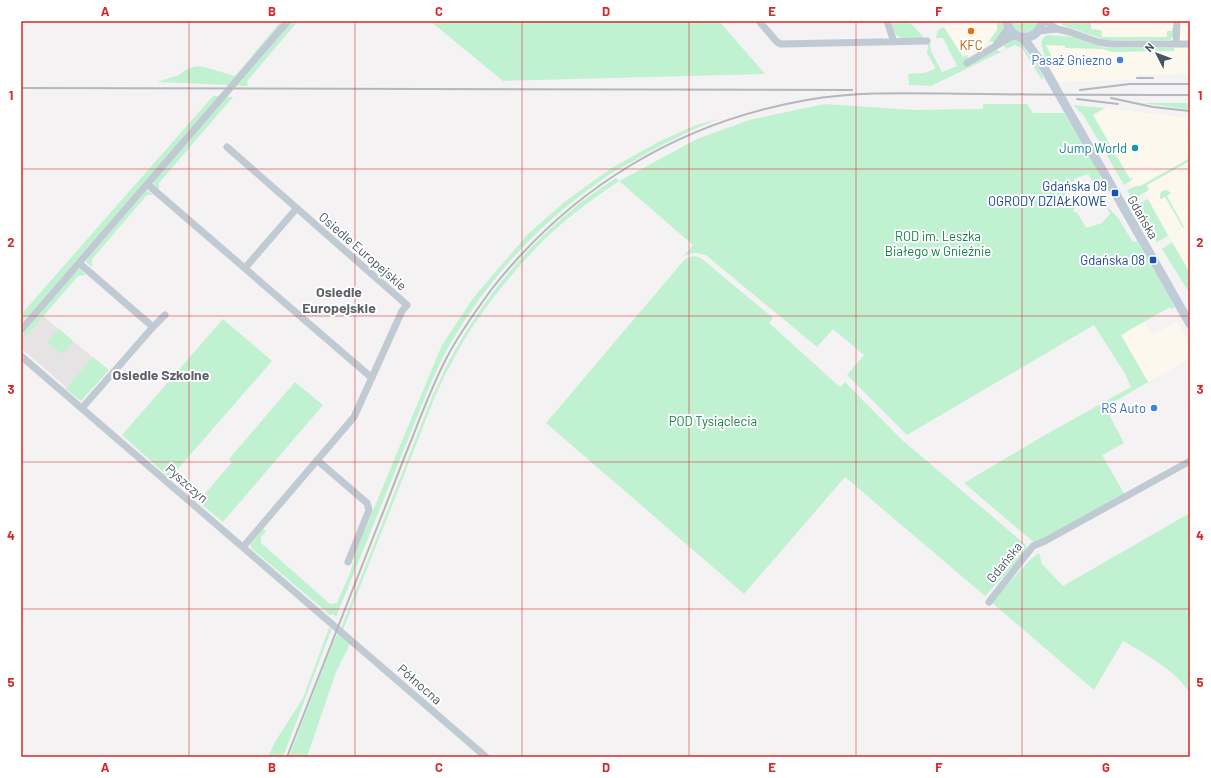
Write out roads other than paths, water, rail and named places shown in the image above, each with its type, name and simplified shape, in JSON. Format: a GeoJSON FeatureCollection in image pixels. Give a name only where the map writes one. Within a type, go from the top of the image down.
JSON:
{"type":"FeatureCollection","features":[{"type":"Feature","properties":{"kind":"street"},"geometry":{"type":"LineString","coordinates":[[21,330],[288,21]]}},
{"type":"Feature","properties":{"kind":"street"},"geometry":{"type":"LineString","coordinates":[[759,21],[779,44],[927,41]]}},
{"type":"Feature","properties":{"kind":"street"},"geometry":{"type":"LineString","coordinates":[[887,21],[894,42]]}},
{"type":"Feature","properties":{"kind":"street"},"geometry":{"type":"LineString","coordinates":[[968,63],[1011,37],[1032,36],[1037,32],[1042,21]]}},
{"type":"Feature","properties":{"kind":"street"},"geometry":{"type":"LineString","coordinates":[[1046,21],[1057,29]]}},
{"type":"Feature","properties":{"kind":"street"},"geometry":{"type":"LineString","coordinates":[[1176,44],[1177,21]]}},
{"type":"Feature","properties":{"kind":"street"},"geometry":{"type":"LineString","coordinates":[[995,47],[1008,24]]}},
{"type":"Feature","properties":{"kind":"street","name":"Gdańska"},"geometry":{"type":"LineString","coordinates":[[1008,24],[1012,33],[1028,43],[1034,54],[1039,59],[1189,318]]}},
{"type":"Feature","properties":{"kind":"street"},"geometry":{"type":"LineString","coordinates":[[1037,32],[1057,29],[1098,42],[1111,44],[1190,44]]}},
{"type":"Feature","properties":{"kind":"street","name":"Gdańska"},"geometry":{"type":"LineString","coordinates":[[1037,32],[1036,44],[1039,59]]}},
{"type":"Feature","properties":{"kind":"street","name":"Osiedle Europejskie"},"geometry":{"type":"LineString","coordinates":[[227,147],[407,305],[402,311],[354,417],[243,548]]}},
{"type":"Feature","properties":{"kind":"street"},"geometry":{"type":"LineString","coordinates":[[147,184],[372,378]]}},
{"type":"Feature","properties":{"kind":"street"},"geometry":{"type":"LineString","coordinates":[[245,268],[297,208]]}},
{"type":"Feature","properties":{"kind":"street"},"geometry":{"type":"LineString","coordinates":[[79,263],[153,327]]}},
{"type":"Feature","properties":{"kind":"street"},"geometry":{"type":"LineString","coordinates":[[82,408],[165,315]]}},
{"type":"Feature","properties":{"kind":"street","name":"Pyszczyn"},"geometry":{"type":"LineString","coordinates":[[21,356],[337,629]]}},
{"type":"Feature","properties":{"kind":"street"},"geometry":{"type":"LineString","coordinates":[[317,460],[367,503],[369,510],[348,562]]}},
{"type":"Feature","properties":{"kind":"street","name":"Gdańska"},"geometry":{"type":"LineString","coordinates":[[989,602],[1033,546],[1045,541],[1190,461]]}},
{"type":"Feature","properties":{"kind":"street","name":"Północna"},"geometry":{"type":"LineString","coordinates":[[337,629],[486,757]]}},
{"type":"Feature","properties":{"kind":"railway"},"geometry":{"type":"LineString","coordinates":[[1137,78],[1153,78]]}},
{"type":"Feature","properties":{"kind":"railway"},"geometry":{"type":"LineString","coordinates":[[1080,90],[1130,84],[1190,84]]}},
{"type":"Feature","properties":{"kind":"railway"},"geometry":{"type":"LineString","coordinates":[[21,88],[852,90]]}},
{"type":"Feature","properties":{"kind":"railway"},"geometry":{"type":"LineString","coordinates":[[287,757],[424,407],[451,350],[491,290],[522,253],[556,220],[592,191],[631,165],[672,143],[715,125],[760,110],[807,100],[851,95],[896,93],[1190,95]]}},
{"type":"Feature","properties":{"kind":"railway"},"geometry":{"type":"LineString","coordinates":[[1111,98],[1153,107],[1190,111]]}},
{"type":"Feature","properties":{"kind":"railway"},"geometry":{"type":"LineString","coordinates":[[1077,99],[1118,104]]}},
{"type":"Feature","properties":{"kind":"place","name":"KFC"},"geometry":{"type":"Point","coordinates":[971,31]}},
{"type":"Feature","properties":{"kind":"place","name":"Pasaż Gniezno"},"geometry":{"type":"Point","coordinates":[1120,60]}},
{"type":"Feature","properties":{"kind":"place","name":"Jump World"},"geometry":{"type":"Point","coordinates":[1135,148]}},
{"type":"Feature","properties":{"kind":"place","name":"Gdańska 09 OGRODY DZIAŁKOWE"},"geometry":{"type":"Point","coordinates":[1115,193]}},
{"type":"Feature","properties":{"kind":"place","name":"Gdańska 08"},"geometry":{"type":"Point","coordinates":[1153,260]}},
{"type":"Feature","properties":{"kind":"place","name":"RS Auto"},"geometry":{"type":"Point","coordinates":[1154,408]}},
{"type":"Feature","properties":{"kind":"district","name":"Osiedle Europejskie"},"geometry":{"type":"Point","coordinates":[339,300]}},
{"type":"Feature","properties":{"kind":"district","name":"Osiedle Szkolne"},"geometry":{"type":"Point","coordinates":[161,374]}},
{"type":"Feature","properties":{"kind":"park label","name":"ROD im. Leszka Białego w Gnieźnie"},"geometry":{"type":"Point","coordinates":[938,244]}},
{"type":"Feature","properties":{"kind":"park label","name":"POD Tysiąclecia"},"geometry":{"type":"Point","coordinates":[713,421]}}]}
